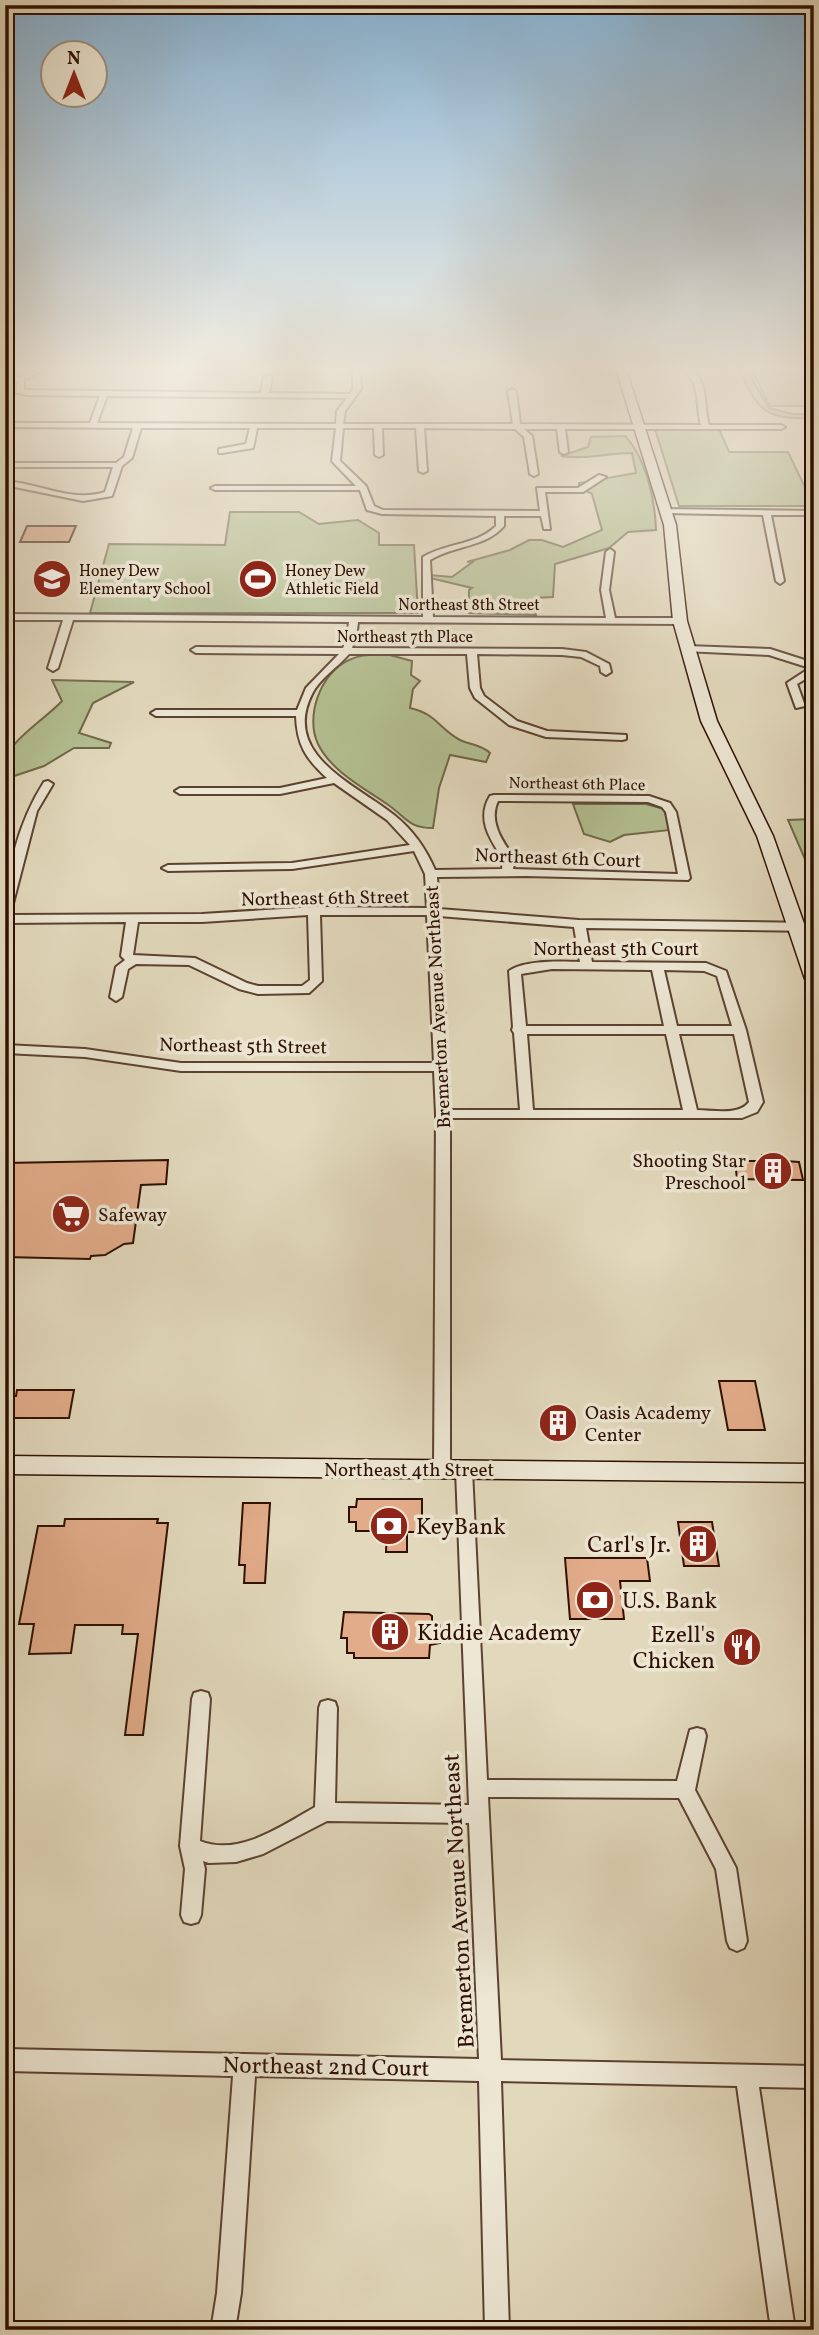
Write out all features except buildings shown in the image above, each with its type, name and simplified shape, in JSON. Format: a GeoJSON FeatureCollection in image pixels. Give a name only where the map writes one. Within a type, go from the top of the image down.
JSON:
{"type":"FeatureCollection","features":[{"type":"Feature","properties":{"kind":"main road"},"geometry":{"type":"LineString","coordinates":[[654,478],[672,542],[680,621],[687,649],[719,748],[765,836],[805,926],[814,979]]}},
{"type":"Feature","properties":{"kind":"main road","name":"Northeast 4th Street"},"geometry":{"type":"LineString","coordinates":[[5,1465],[814,1473]]}},
{"type":"Feature","properties":{"kind":"street"},"geometry":{"type":"LineString","coordinates":[[5,483],[32,485],[69,497],[102,497],[109,494],[114,478]]}},
{"type":"Feature","properties":{"kind":"street"},"geometry":{"type":"LineString","coordinates":[[353,478],[363,488],[368,507],[372,510],[544,514]]}},
{"type":"Feature","properties":{"kind":"street"},"geometry":{"type":"LineString","coordinates":[[547,527],[540,490],[580,490],[600,478]]}},
{"type":"Feature","properties":{"kind":"street"},"geometry":{"type":"LineString","coordinates":[[215,488],[363,488]]}},
{"type":"Feature","properties":{"kind":"street"},"geometry":{"type":"LineString","coordinates":[[664,511],[814,513]]}},
{"type":"Feature","properties":{"kind":"street"},"geometry":{"type":"LineString","coordinates":[[766,511],[780,581]]}},
{"type":"Feature","properties":{"kind":"street"},"geometry":{"type":"LineString","coordinates":[[428,620],[426,559],[437,552],[492,535],[500,526],[500,514]]}},
{"type":"Feature","properties":{"kind":"street"},"geometry":{"type":"LineString","coordinates":[[610,552],[605,590],[611,621]]}},
{"type":"Feature","properties":{"kind":"street","name":"Northeast 8th Street"},"geometry":{"type":"LineString","coordinates":[[5,617],[680,621]]}},
{"type":"Feature","properties":{"kind":"street"},"geometry":{"type":"LineString","coordinates":[[54,668],[69,617]]}},
{"type":"Feature","properties":{"kind":"street","name":"Bremerton Avenue Northeast"},"geometry":{"type":"LineString","coordinates":[[354,619],[351,641],[312,683],[301,712],[300,733],[305,747],[334,780],[393,819],[418,847],[431,874],[443,1114],[453,1470],[478,1788],[490,2068],[497,2330]]}},
{"type":"Feature","properties":{"kind":"street"},"geometry":{"type":"LineString","coordinates":[[687,649],[770,652],[814,668]]}},
{"type":"Feature","properties":{"kind":"street","name":"Northeast 7th Place"},"geometry":{"type":"LineString","coordinates":[[196,650],[583,654],[604,664],[606,671]]}},
{"type":"Feature","properties":{"kind":"street"},"geometry":{"type":"LineString","coordinates":[[472,652],[475,688],[480,698],[513,723],[545,734],[622,737]]}},
{"type":"Feature","properties":{"kind":"street"},"geometry":{"type":"LineString","coordinates":[[800,706],[792,683],[814,668]]}},
{"type":"Feature","properties":{"kind":"street"},"geometry":{"type":"LineString","coordinates":[[156,712],[301,712]]}},
{"type":"Feature","properties":{"kind":"street"},"geometry":{"type":"LineString","coordinates":[[180,791],[281,791],[334,780]]}},
{"type":"Feature","properties":{"kind":"street"},"geometry":{"type":"LineString","coordinates":[[5,916],[32,811],[48,784]]}},
{"type":"Feature","properties":{"kind":"street","name":"Northeast 6th Place"},"geometry":{"type":"LineString","coordinates":[[507,873],[509,859],[490,830],[490,803],[494,798],[529,796],[659,802],[671,812],[684,878]]}},
{"type":"Feature","properties":{"kind":"street"},"geometry":{"type":"LineString","coordinates":[[168,868],[292,866],[418,847]]}},
{"type":"Feature","properties":{"kind":"street","name":"Northeast 6th Court"},"geometry":{"type":"LineString","coordinates":[[431,874],[507,873],[684,878]]}},
{"type":"Feature","properties":{"kind":"street"},"geometry":{"type":"LineString","coordinates":[[116,997],[122,967],[133,960],[191,961],[249,989],[305,990],[313,986],[318,968],[314,959],[314,911]]}},
{"type":"Feature","properties":{"kind":"street","name":"Northeast 6th Street"},"geometry":{"type":"LineString","coordinates":[[5,916],[132,919],[314,911],[432,912],[579,924],[805,926]]}},
{"type":"Feature","properties":{"kind":"street"},"geometry":{"type":"LineString","coordinates":[[132,919],[127,950],[133,960]]}},
{"type":"Feature","properties":{"kind":"street"},"geometry":{"type":"LineString","coordinates":[[579,924],[587,965]]}},
{"type":"Feature","properties":{"kind":"street","name":"Northeast 5th Court"},"geometry":{"type":"LineString","coordinates":[[518,1030],[515,971],[535,965],[706,967],[717,970],[722,974],[740,1030]]}},
{"type":"Feature","properties":{"kind":"street"},"geometry":{"type":"LineString","coordinates":[[657,966],[691,1114]]}},
{"type":"Feature","properties":{"kind":"street"},"geometry":{"type":"LineString","coordinates":[[443,1114],[742,1114],[752,1109],[756,1102],[740,1030],[518,1030],[527,1113]]}},
{"type":"Feature","properties":{"kind":"street","name":"Northeast 5th Street"},"geometry":{"type":"LineString","coordinates":[[5,1049],[85,1053],[189,1067],[439,1067]]}},
{"type":"Feature","properties":{"kind":"street"},"geometry":{"type":"LineString","coordinates":[[191,1915],[195,1869],[190,1846],[201,1699]]}},
{"type":"Feature","properties":{"kind":"street"},"geometry":{"type":"LineString","coordinates":[[325,1812],[328,1708]]}},
{"type":"Feature","properties":{"kind":"street"},"geometry":{"type":"LineString","coordinates":[[697,1736],[685,1790],[726,1868],[737,1941]]}},
{"type":"Feature","properties":{"kind":"street"},"geometry":{"type":"LineString","coordinates":[[478,1788],[685,1790]]}},
{"type":"Feature","properties":{"kind":"street"},"geometry":{"type":"LineString","coordinates":[[190,1846],[209,1854],[236,1853],[263,1845],[325,1812],[479,1814]]}},
{"type":"Feature","properties":{"kind":"street","name":"Northeast 2nd Court"},"geometry":{"type":"LineString","coordinates":[[5,2060],[490,2068],[814,2077]]}},
{"type":"Feature","properties":{"kind":"street"},"geometry":{"type":"LineString","coordinates":[[223,2330],[229,2293],[245,2065]]}},
{"type":"Feature","properties":{"kind":"street"},"geometry":{"type":"LineString","coordinates":[[747,2075],[783,2330]]}},
{"type":"Feature","properties":{"kind":"green space"},"geometry":{"type":"Polygon","coordinates":[[[608,478],[647,478],[656,530],[628,532],[609,548],[555,564],[553,597],[534,598],[536,615],[469,613],[469,590],[472,588],[430,578],[430,575],[452,577],[474,561],[467,562],[510,550],[529,540],[542,540],[563,547],[602,530],[592,494],[579,487],[579,483],[608,478]]]}},
{"type":"Feature","properties":{"kind":"green space"},"geometry":{"type":"Polygon","coordinates":[[[670,478],[801,478],[814,506],[679,506],[670,478]]]}},
{"type":"Feature","properties":{"kind":"green space","name":"Honey Dew Athletic Field"},"geometry":{"type":"Polygon","coordinates":[[[230,512],[299,512],[319,524],[358,520],[379,533],[379,545],[414,545],[418,613],[90,613],[109,544],[225,545],[230,512]]]}},
{"type":"Feature","properties":{"kind":"green space"},"geometry":{"type":"Polygon","coordinates":[[[386,654],[412,661],[411,675],[420,681],[413,689],[410,708],[426,714],[460,740],[490,753],[486,762],[450,755],[439,788],[433,828],[412,824],[349,778],[324,754],[314,733],[314,709],[330,675],[339,666],[354,658],[386,654]]]}},
{"type":"Feature","properties":{"kind":"green space"},"geometry":{"type":"Polygon","coordinates":[[[52,680],[134,682],[93,703],[79,733],[111,743],[109,748],[74,748],[44,766],[5,779],[5,750],[10,750],[62,701],[52,680]]]}},
{"type":"Feature","properties":{"kind":"green space"},"geometry":{"type":"Polygon","coordinates":[[[573,804],[646,804],[664,809],[670,830],[624,835],[610,842],[584,834],[573,804]]]}},
{"type":"Feature","properties":{"kind":"green space"},"geometry":{"type":"Polygon","coordinates":[[[814,819],[814,880],[788,820],[814,819]]]}},
{"type":"Feature","properties":{"kind":"place","name":"Honey Dew Elementary School"},"geometry":{"type":"Point","coordinates":[52,579]}},
{"type":"Feature","properties":{"kind":"place","name":"Honey Dew Athletic Field"},"geometry":{"type":"Point","coordinates":[258,579]}},
{"type":"Feature","properties":{"kind":"place","name":"Shooting Star Preschool"},"geometry":{"type":"Point","coordinates":[773,1171]}},
{"type":"Feature","properties":{"kind":"place","name":"Safeway"},"geometry":{"type":"Point","coordinates":[71,1214]}},
{"type":"Feature","properties":{"kind":"place","name":"Oasis Academy Center"},"geometry":{"type":"Point","coordinates":[558,1423]}},
{"type":"Feature","properties":{"kind":"place","name":"KeyBank"},"geometry":{"type":"Point","coordinates":[389,1526]}},
{"type":"Feature","properties":{"kind":"place","name":"Carl's Jr."},"geometry":{"type":"Point","coordinates":[698,1544]}},
{"type":"Feature","properties":{"kind":"place","name":"U.S. Bank"},"geometry":{"type":"Point","coordinates":[595,1600]}},
{"type":"Feature","properties":{"kind":"place","name":"Kiddie Academy"},"geometry":{"type":"Point","coordinates":[390,1632]}},
{"type":"Feature","properties":{"kind":"place","name":"Ezell's Chicken"},"geometry":{"type":"Point","coordinates":[742,1647]}}]}
